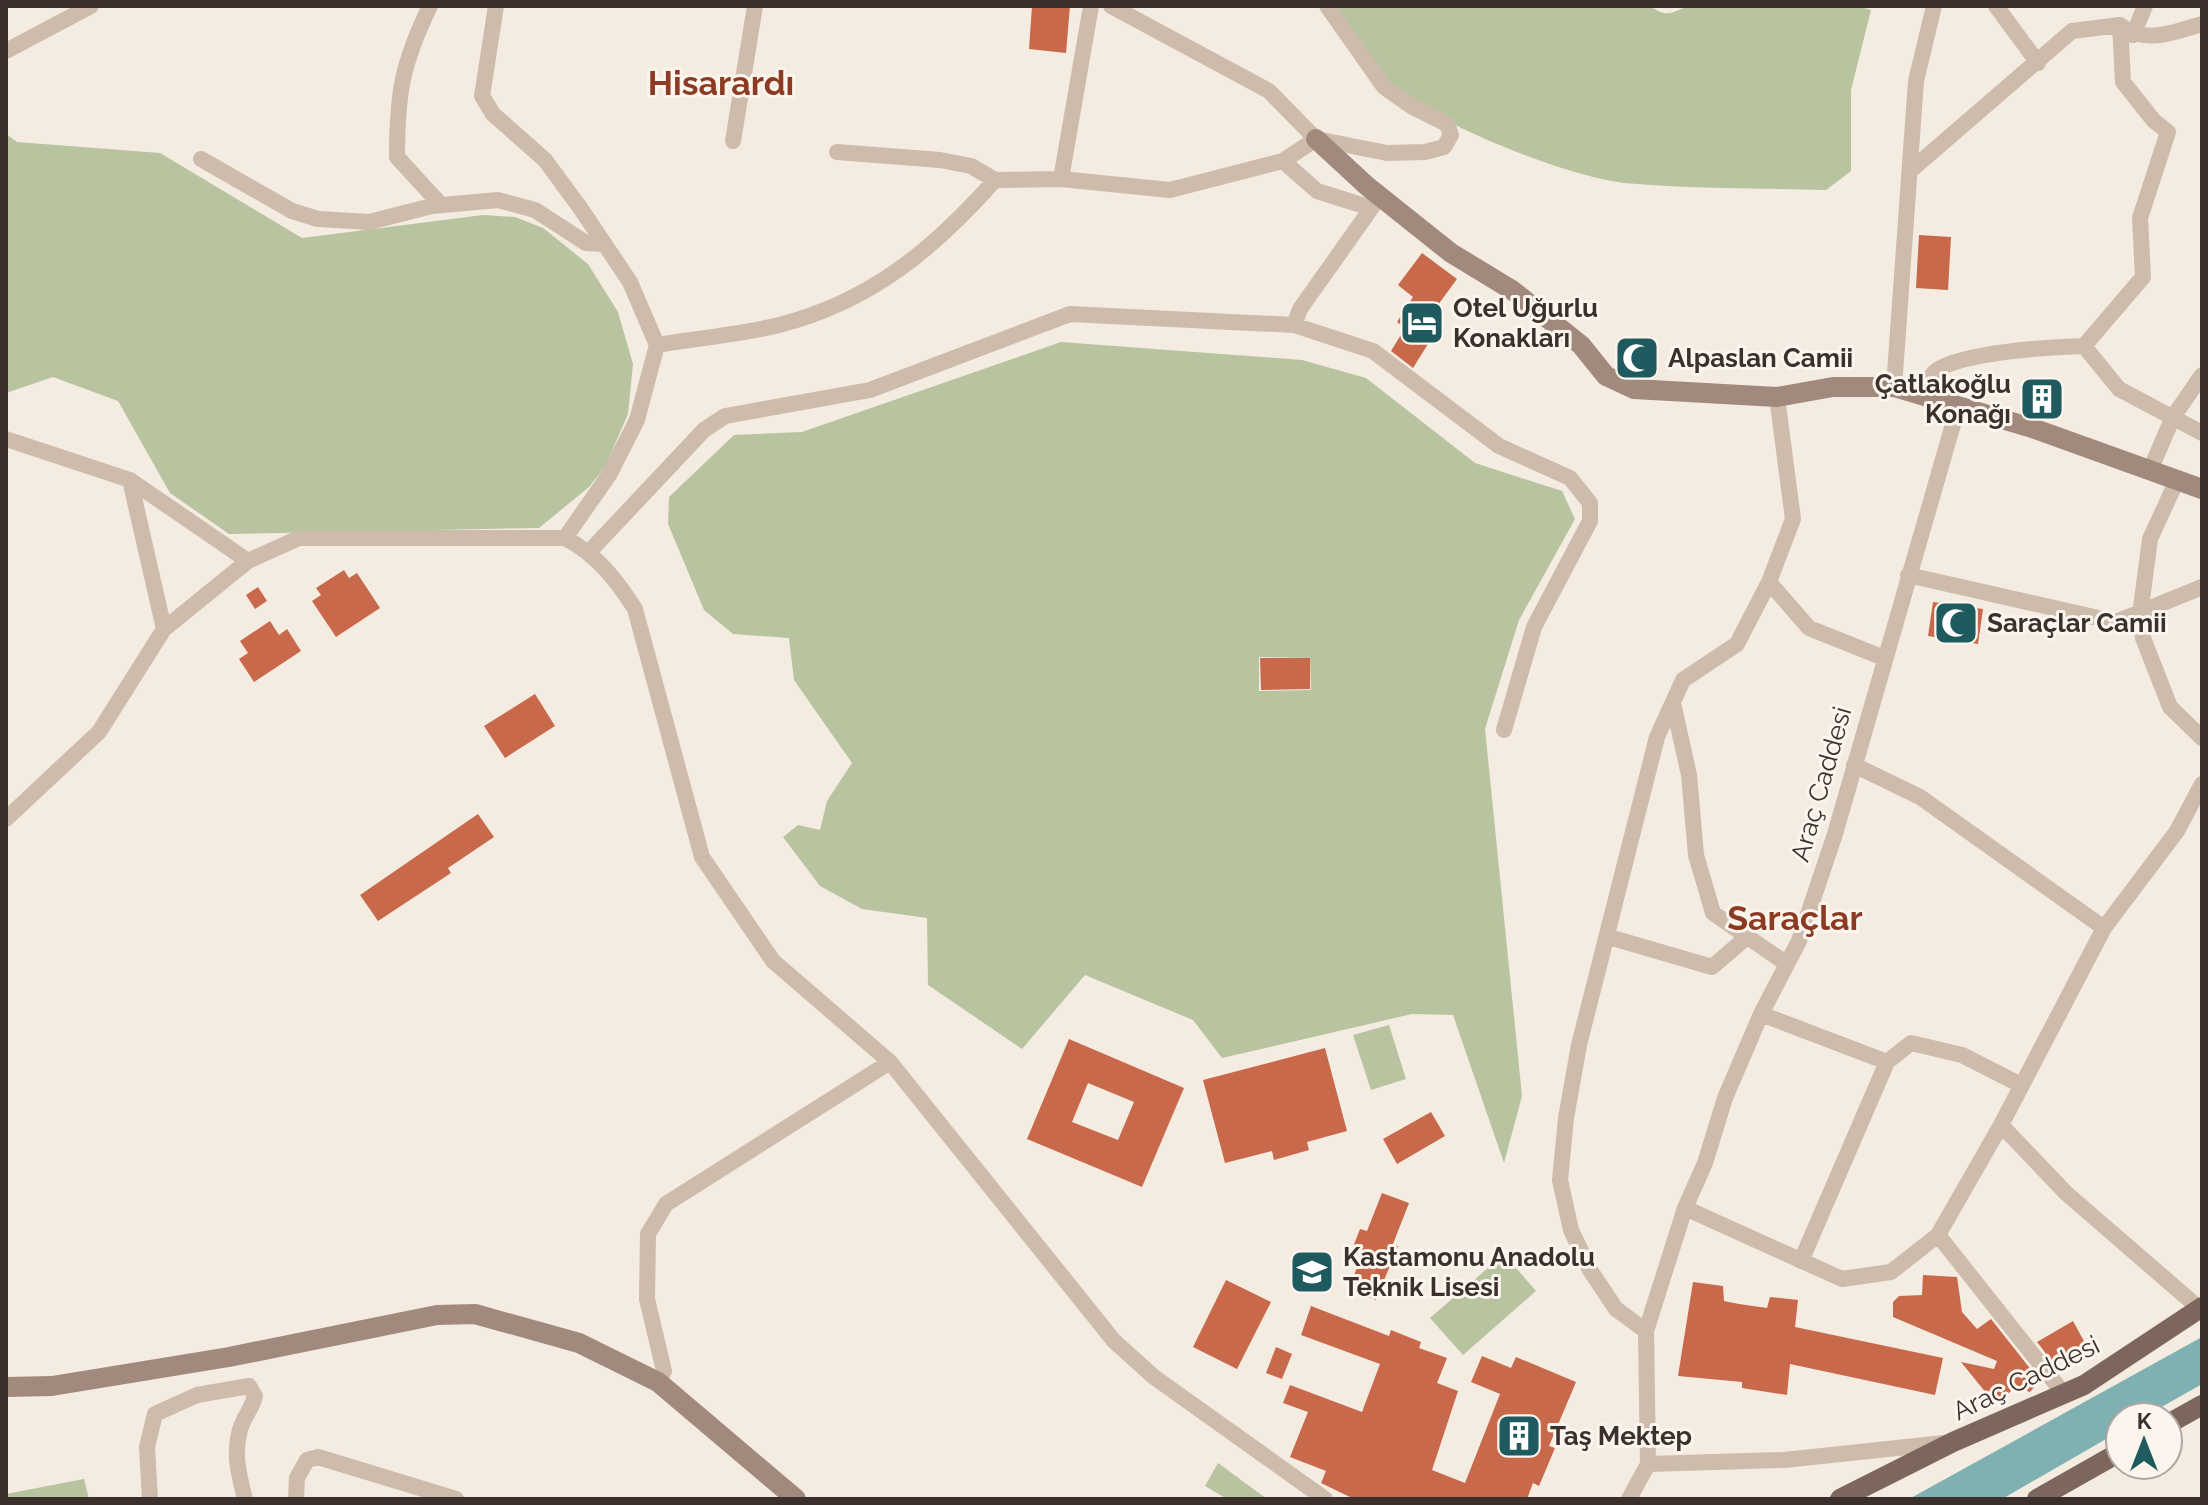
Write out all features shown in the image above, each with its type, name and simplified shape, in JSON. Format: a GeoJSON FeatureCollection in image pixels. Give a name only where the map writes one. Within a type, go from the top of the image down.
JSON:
{"type":"FeatureCollection","features":[{"type":"Feature","properties":{"kind":"main road"},"geometry":{"type":"LineString","coordinates":[[1316,139],[1375,202],[1523,299],[1581,345],[1606,376],[1634,389],[1662,393],[1777,397],[1833,387],[1894,387],[2151,468],[2202,489]]}},
{"type":"Feature","properties":{"kind":"main road","name":"Araç Caddesi"},"geometry":{"type":"LineString","coordinates":[[1840,1499],[1953,1442],[2084,1385],[2201,1308]]}},
{"type":"Feature","properties":{"kind":"main road"},"geometry":{"type":"LineString","coordinates":[[6,1387],[52,1386],[229,1357],[437,1315],[475,1314],[579,1343],[658,1382],[796,1499]]}},
{"type":"Feature","properties":{"kind":"main road"},"geometry":{"type":"LineString","coordinates":[[2184,1415],[2202,1405]]}},
{"type":"Feature","properties":{"kind":"main road"},"geometry":{"type":"LineString","coordinates":[[2037,1499],[2104,1461]]}},
{"type":"Feature","properties":{"kind":"street"},"geometry":{"type":"LineString","coordinates":[[6,51],[91,6]]}},
{"type":"Feature","properties":{"kind":"street"},"geometry":{"type":"LineString","coordinates":[[430,6],[407,54],[397,110],[397,157],[441,205]]}},
{"type":"Feature","properties":{"kind":"street"},"geometry":{"type":"LineString","coordinates":[[496,6],[482,96],[493,114],[545,160],[630,282],[657,345],[637,420],[609,475],[565,538]]}},
{"type":"Feature","properties":{"kind":"street"},"geometry":{"type":"LineString","coordinates":[[733,141],[755,6]]}},
{"type":"Feature","properties":{"kind":"street"},"geometry":{"type":"LineString","coordinates":[[1061,179],[1091,6]]}},
{"type":"Feature","properties":{"kind":"street"},"geometry":{"type":"LineString","coordinates":[[1111,6],[1269,91],[1316,139],[1387,153],[1425,152],[1444,147],[1451,135],[1447,124],[1411,106],[1384,87],[1327,6]]}},
{"type":"Feature","properties":{"kind":"street"},"geometry":{"type":"LineString","coordinates":[[1894,387],[1916,81],[1934,6]]}},
{"type":"Feature","properties":{"kind":"street"},"geometry":{"type":"LineString","coordinates":[[1996,6],[2038,63]]}},
{"type":"Feature","properties":{"kind":"street"},"geometry":{"type":"LineString","coordinates":[[1919,395],[1936,371],[1948,366],[2023,349],[2084,346],[2143,277],[2140,218],[2168,132],[2154,121],[2123,82],[2127,30],[2145,6]]}},
{"type":"Feature","properties":{"kind":"street"},"geometry":{"type":"LineString","coordinates":[[1910,171],[2072,31],[2127,30],[2159,37],[2202,24]]}},
{"type":"Feature","properties":{"kind":"street"},"geometry":{"type":"LineString","coordinates":[[837,152],[940,160],[971,166],[995,180],[1061,179],[1170,190],[1283,161],[1316,139]]}},
{"type":"Feature","properties":{"kind":"street"},"geometry":{"type":"LineString","coordinates":[[201,159],[292,211],[318,219],[369,222],[441,205],[498,200],[518,203],[555,220],[586,243],[604,244]]}},
{"type":"Feature","properties":{"kind":"street"},"geometry":{"type":"LineString","coordinates":[[1283,161],[1317,191],[1375,202],[1300,309],[1294,325]]}},
{"type":"Feature","properties":{"kind":"street"},"geometry":{"type":"LineString","coordinates":[[657,345],[778,325],[838,306],[873,289],[951,229],[995,180]]}},
{"type":"Feature","properties":{"kind":"street"},"geometry":{"type":"LineString","coordinates":[[590,551],[704,430],[725,416],[870,390],[1070,314],[1294,325],[1373,351],[1499,446],[1570,478],[1590,503],[1590,521],[1534,627],[1504,730]]}},
{"type":"Feature","properties":{"kind":"street"},"geometry":{"type":"LineString","coordinates":[[2084,346],[2119,389],[2202,433]]}},
{"type":"Feature","properties":{"kind":"street"},"geometry":{"type":"LineString","coordinates":[[2151,468],[2173,417],[2202,375]]}},
{"type":"Feature","properties":{"kind":"street"},"geometry":{"type":"LineString","coordinates":[[1646,1331],[1616,1309],[1590,1270],[1571,1230],[1560,1180],[1579,1045],[1609,937],[1657,737],[1683,680],[1737,644],[1769,582],[1793,519],[1777,397]]}},
{"type":"Feature","properties":{"kind":"street","name":"Araç Caddesi"},"geometry":{"type":"LineString","coordinates":[[1648,1464],[1646,1331],[1685,1208],[1705,1163],[1725,1098],[1761,1014],[1799,941],[1854,765],[1958,407]]}},
{"type":"Feature","properties":{"kind":"street"},"geometry":{"type":"LineString","coordinates":[[6,439],[130,480],[248,561]]}},
{"type":"Feature","properties":{"kind":"street"},"geometry":{"type":"LineString","coordinates":[[2178,478],[2150,539],[2140,615],[2143,638],[2170,707],[2202,738]]}},
{"type":"Feature","properties":{"kind":"street"},"geometry":{"type":"LineString","coordinates":[[130,480],[164,629]]}},
{"type":"Feature","properties":{"kind":"street"},"geometry":{"type":"LineString","coordinates":[[6,819],[99,732],[164,629],[248,561],[299,538],[565,538],[590,551],[615,578],[635,609],[702,857],[773,961],[890,1062],[1114,1341],[1154,1377],[1325,1499]]}},
{"type":"Feature","properties":{"kind":"street"},"geometry":{"type":"LineString","coordinates":[[1908,575],[2116,622],[2140,615],[2202,587]]}},
{"type":"Feature","properties":{"kind":"street"},"geometry":{"type":"LineString","coordinates":[[1769,582],[1809,628],[1884,658]]}},
{"type":"Feature","properties":{"kind":"street"},"geometry":{"type":"LineString","coordinates":[[1673,703],[1689,775],[1696,855],[1713,913],[1787,964]]}},
{"type":"Feature","properties":{"kind":"street"},"geometry":{"type":"LineString","coordinates":[[1854,765],[1920,797],[2104,928]]}},
{"type":"Feature","properties":{"kind":"street"},"geometry":{"type":"LineString","coordinates":[[1685,1208],[1842,1279],[1891,1272],[1938,1235],[2001,1125],[2019,1084],[2104,928],[2177,831],[2202,784]]}},
{"type":"Feature","properties":{"kind":"street"},"geometry":{"type":"LineString","coordinates":[[1609,937],[1712,967],[1747,937]]}},
{"type":"Feature","properties":{"kind":"street"},"geometry":{"type":"LineString","coordinates":[[1761,1014],[1887,1062]]}},
{"type":"Feature","properties":{"kind":"street"},"geometry":{"type":"LineString","coordinates":[[1801,1261],[1887,1062],[1911,1043],[1962,1055],[2019,1084]]}},
{"type":"Feature","properties":{"kind":"street"},"geometry":{"type":"LineString","coordinates":[[658,1382],[664,1371],[647,1299],[648,1234],[666,1204],[890,1062]]}},
{"type":"Feature","properties":{"kind":"street"},"geometry":{"type":"LineString","coordinates":[[2001,1125],[2066,1193],[2201,1308]]}},
{"type":"Feature","properties":{"kind":"street"},"geometry":{"type":"LineString","coordinates":[[1938,1235],[2064,1394]]}},
{"type":"Feature","properties":{"kind":"street"},"geometry":{"type":"LineString","coordinates":[[150,1499],[147,1447],[155,1414],[197,1395],[249,1386],[255,1396],[251,1411],[240,1428],[235,1460],[245,1499]]}},
{"type":"Feature","properties":{"kind":"street"},"geometry":{"type":"LineString","coordinates":[[1629,1499],[1648,1464],[1784,1460],[1953,1442]]}},
{"type":"Feature","properties":{"kind":"street"},"geometry":{"type":"LineString","coordinates":[[296,1499],[297,1478],[307,1460],[318,1457],[456,1499]]}},
{"type":"Feature","properties":{"kind":"green space"},"geometry":{"type":"Polygon","coordinates":[[[1326,6],[1650,6],[1665,13],[1688,6],[1857,6],[1871,10],[1851,90],[1851,171],[1826,190],[1700,187],[1625,183],[1541,161],[1447,121],[1401,93],[1370,64],[1326,6]]]}},
{"type":"Feature","properties":{"kind":"green space"},"geometry":{"type":"Polygon","coordinates":[[[6,134],[17,142],[160,153],[302,238],[483,215],[515,217],[543,228],[588,264],[618,312],[633,364],[628,414],[605,467],[589,487],[539,528],[229,534],[170,493],[118,401],[53,377],[6,393],[6,134]]]}},
{"type":"Feature","properties":{"kind":"green space"},"geometry":{"type":"Polygon","coordinates":[[[1061,342],[1302,360],[1366,378],[1475,463],[1562,491],[1575,519],[1519,620],[1485,729],[1522,1096],[1504,1163],[1453,1015],[1412,1014],[1222,1058],[1193,1020],[1085,975],[1022,1049],[928,985],[927,918],[862,909],[820,886],[783,837],[798,825],[820,830],[827,801],[852,763],[794,680],[789,638],[733,634],[704,610],[668,524],[669,497],[734,435],[802,432],[1061,342]],[[1259,657],[1259,691],[1311,690],[1310,658],[1259,657]]]}},
{"type":"Feature","properties":{"kind":"green space"},"geometry":{"type":"Polygon","coordinates":[[[1389,1025],[1406,1079],[1371,1090],[1353,1035],[1389,1025]]]}},
{"type":"Feature","properties":{"kind":"green space"},"geometry":{"type":"Polygon","coordinates":[[[1504,1254],[1536,1291],[1463,1355],[1430,1318],[1504,1254]]]}},
{"type":"Feature","properties":{"kind":"green space"},"geometry":{"type":"Polygon","coordinates":[[[1218,1463],[1267,1499],[1227,1499],[1205,1486],[1218,1463]]]}},
{"type":"Feature","properties":{"kind":"green space"},"geometry":{"type":"Polygon","coordinates":[[[84,1479],[89,1499],[6,1499],[6,1494],[84,1479]]]}},
{"type":"Feature","properties":{"kind":"water"},"geometry":{"type":"Polygon","coordinates":[[[2202,1337],[2202,1384],[2172,1401],[2104,1401],[2104,1440],[2002,1499],[1909,1499],[2202,1337]]]}},
{"type":"Feature","properties":{"kind":"building"},"geometry":{"type":"Polygon","coordinates":[[[1032,6],[1070,6],[1066,53],[1029,49],[1032,6]]]}},
{"type":"Feature","properties":{"kind":"building"},"geometry":{"type":"Polygon","coordinates":[[[1919,235],[1951,237],[1948,290],[1916,288],[1919,235]]]}},
{"type":"Feature","properties":{"kind":"building"},"geometry":{"type":"Polygon","coordinates":[[[1422,253],[1457,279],[1432,313],[1443,320],[1413,368],[1391,351],[1405,328],[1397,322],[1413,297],[1398,285],[1422,253]]]}},
{"type":"Feature","properties":{"kind":"building","name":"Alpaslan Camii"},"geometry":{"type":"Polygon","coordinates":[[[1627,342],[1652,346],[1647,375],[1623,369],[1627,342]]]}},
{"type":"Feature","properties":{"kind":"building","name":"Çatlakoğlu Konağı"},"geometry":{"type":"Polygon","coordinates":[[[2033,382],[2059,392],[2052,415],[2025,406],[2033,382]]]}},
{"type":"Feature","properties":{"kind":"building"},"geometry":{"type":"Polygon","coordinates":[[[344,570],[349,578],[357,573],[380,608],[336,637],[312,601],[321,595],[316,588],[344,570]]]}},
{"type":"Feature","properties":{"kind":"building"},"geometry":{"type":"Polygon","coordinates":[[[258,587],[267,601],[255,609],[246,595],[258,587]]]}},
{"type":"Feature","properties":{"kind":"building","name":"Saraçlar Camii"},"geometry":{"type":"Polygon","coordinates":[[[1933,602],[1983,609],[1978,644],[1928,636],[1933,602]]]}},
{"type":"Feature","properties":{"kind":"building"},"geometry":{"type":"Polygon","coordinates":[[[270,621],[279,635],[287,629],[301,651],[254,682],[239,659],[248,653],[240,641],[270,621]]]}},
{"type":"Feature","properties":{"kind":"building"},"geometry":{"type":"Polygon","coordinates":[[[1260,658],[1310,658],[1310,689],[1261,690],[1260,658]]]}},
{"type":"Feature","properties":{"kind":"building"},"geometry":{"type":"Polygon","coordinates":[[[535,694],[555,726],[505,758],[484,726],[535,694]]]}},
{"type":"Feature","properties":{"kind":"building"},"geometry":{"type":"Polygon","coordinates":[[[478,814],[494,837],[448,868],[451,873],[378,921],[360,895],[478,814]]]}},
{"type":"Feature","properties":{"kind":"building"},"geometry":{"type":"Polygon","coordinates":[[[1069,1039],[1184,1088],[1142,1187],[1027,1139],[1069,1039]],[[1088,1083],[1072,1122],[1118,1140],[1134,1102],[1088,1083]]]}},
{"type":"Feature","properties":{"kind":"building"},"geometry":{"type":"Polygon","coordinates":[[[1325,1048],[1347,1131],[1307,1142],[1309,1150],[1274,1160],[1272,1151],[1225,1163],[1203,1080],[1325,1048]]]}},
{"type":"Feature","properties":{"kind":"building"},"geometry":{"type":"Polygon","coordinates":[[[1431,1112],[1445,1136],[1397,1164],[1383,1139],[1431,1112]]]}},
{"type":"Feature","properties":{"kind":"building"},"geometry":{"type":"Polygon","coordinates":[[[1382,1193],[1409,1203],[1393,1244],[1398,1246],[1376,1300],[1348,1289],[1362,1256],[1351,1252],[1360,1229],[1367,1231],[1382,1193]]]}},
{"type":"Feature","properties":{"kind":"building"},"geometry":{"type":"Polygon","coordinates":[[[1923,1275],[1957,1277],[1962,1312],[1977,1329],[1991,1319],[2040,1381],[2030,1392],[2016,1387],[1995,1404],[1961,1362],[1994,1369],[1997,1361],[1893,1317],[1893,1302],[1899,1296],[1922,1295],[1923,1275]]]}},
{"type":"Feature","properties":{"kind":"building"},"geometry":{"type":"Polygon","coordinates":[[[1226,1280],[1271,1302],[1237,1369],[1193,1347],[1226,1280]]]}},
{"type":"Feature","properties":{"kind":"building"},"geometry":{"type":"Polygon","coordinates":[[[1693,1282],[1723,1286],[1724,1301],[1739,1304],[1767,1308],[1770,1297],[1798,1300],[1795,1327],[1943,1358],[1935,1395],[1790,1364],[1787,1395],[1742,1388],[1742,1382],[1678,1376],[1693,1282]]]}},
{"type":"Feature","properties":{"kind":"building"},"geometry":{"type":"Polygon","coordinates":[[[1311,1306],[1389,1336],[1391,1330],[1421,1342],[1419,1348],[1447,1358],[1437,1383],[1458,1391],[1432,1470],[1465,1483],[1500,1394],[1471,1382],[1482,1356],[1511,1368],[1516,1357],[1576,1382],[1549,1446],[1555,1448],[1539,1486],[1533,1483],[1527,1499],[1354,1499],[1321,1483],[1326,1471],[1290,1457],[1308,1412],[1283,1403],[1290,1385],[1362,1412],[1380,1364],[1301,1335],[1311,1306]]]}},
{"type":"Feature","properties":{"kind":"building"},"geometry":{"type":"Polygon","coordinates":[[[2073,1321],[2086,1345],[2054,1364],[2037,1342],[2073,1321]]]}},
{"type":"Feature","properties":{"kind":"building"},"geometry":{"type":"Polygon","coordinates":[[[1276,1347],[1292,1354],[1282,1379],[1266,1373],[1276,1347]]]}},
{"type":"Feature","properties":{"kind":"place","name":"Otel Uğurlu Konakları"},"geometry":{"type":"Point","coordinates":[1422,323]}},
{"type":"Feature","properties":{"kind":"place","name":"Alpaslan Camii"},"geometry":{"type":"Point","coordinates":[1637,358]}},
{"type":"Feature","properties":{"kind":"place","name":"Çatlakoğlu Konağı"},"geometry":{"type":"Point","coordinates":[2042,399]}},
{"type":"Feature","properties":{"kind":"place","name":"Saraçlar Camii"},"geometry":{"type":"Point","coordinates":[1956,623]}},
{"type":"Feature","properties":{"kind":"place","name":"Kastamonu Anadolu Teknik Lisesi"},"geometry":{"type":"Point","coordinates":[1312,1272]}},
{"type":"Feature","properties":{"kind":"place","name":"Taş Mektep"},"geometry":{"type":"Point","coordinates":[1519,1436]}},
{"type":"Feature","properties":{"kind":"district","name":"Hisarardı"},"geometry":{"type":"Point","coordinates":[721,83]}},
{"type":"Feature","properties":{"kind":"district","name":"Saraçlar"},"geometry":{"type":"Point","coordinates":[1795,918]}}]}
